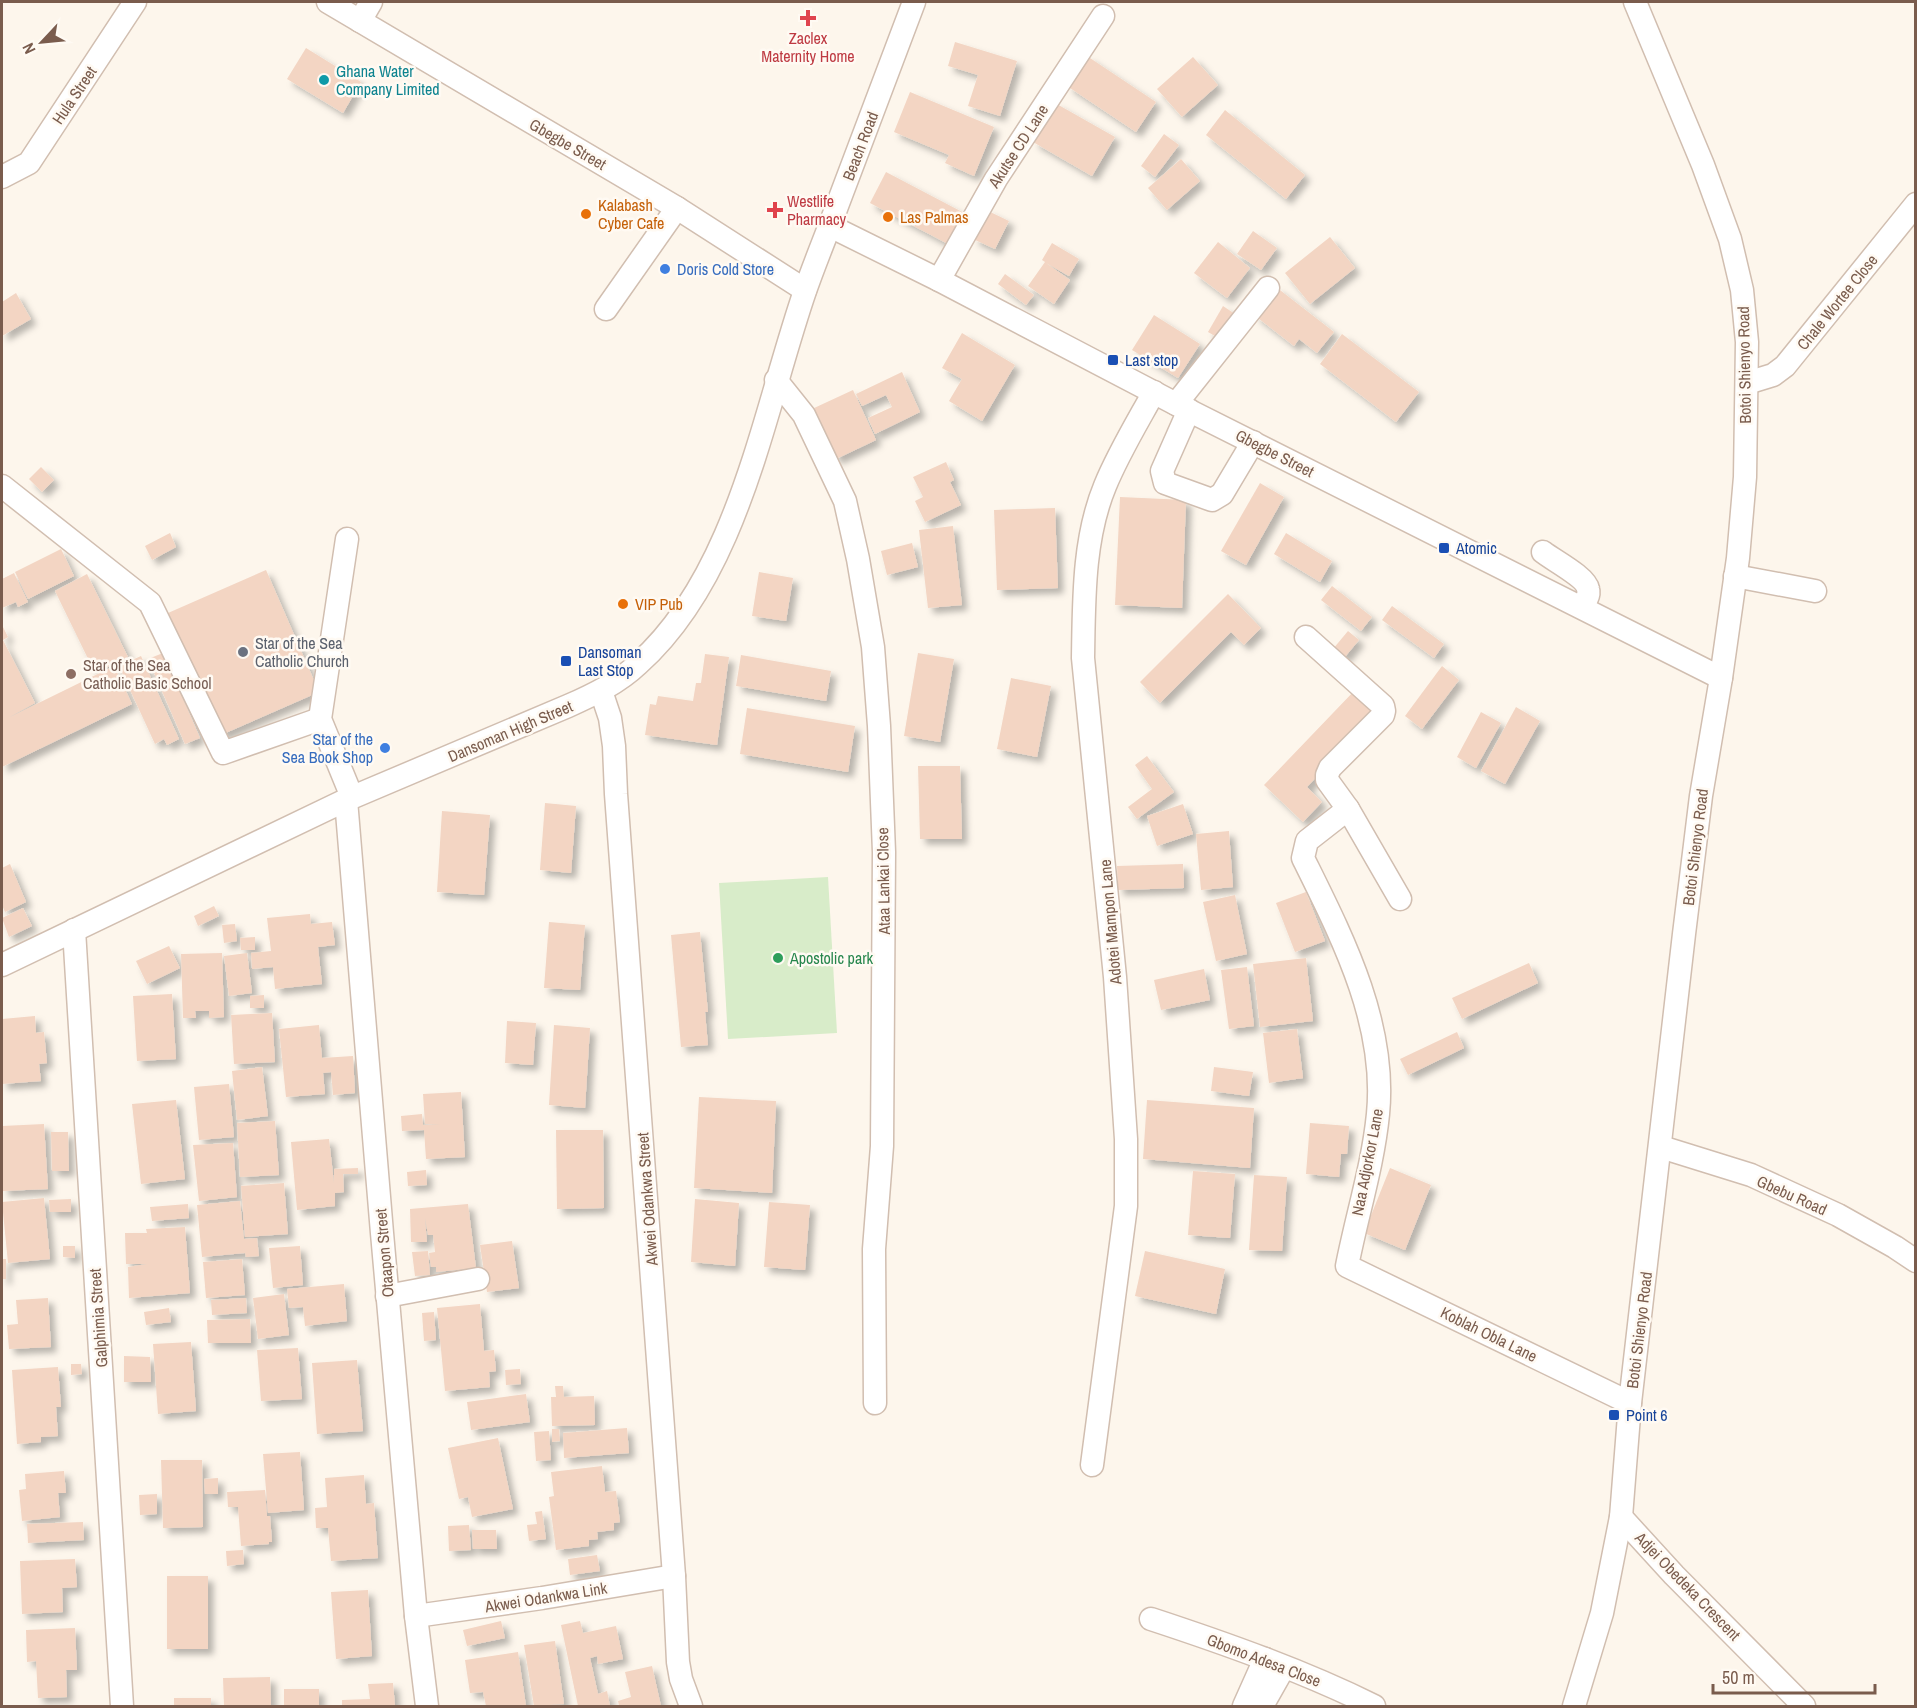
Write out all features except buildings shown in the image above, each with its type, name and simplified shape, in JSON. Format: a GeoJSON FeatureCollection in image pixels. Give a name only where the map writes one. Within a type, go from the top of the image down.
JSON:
{"type":"FeatureCollection","features":[{"type":"Feature","properties":{"kind":"street","name":"Hula Street"},"geometry":{"type":"LineString","coordinates":[[2,177],[28,163],[135,2]]}},
{"type":"Feature","properties":{"kind":"street","name":"Gbegbe Street"},"geometry":{"type":"LineString","coordinates":[[328,2],[677,208],[805,290]]}},
{"type":"Feature","properties":{"kind":"street"},"geometry":{"type":"LineString","coordinates":[[360,21],[371,2]]}},
{"type":"Feature","properties":{"kind":"street","name":"Beach Road"},"geometry":{"type":"LineString","coordinates":[[805,290],[914,2]]}},
{"type":"Feature","properties":{"kind":"street","name":"Botoi Shienyo Road"},"geometry":{"type":"LineString","coordinates":[[1574,1707],[1602,1612],[1622,1517],[1630,1403],[1684,934],[1701,796],[1735,576],[1745,477],[1747,342],[1742,290],[1730,239],[1703,165],[1635,2]]}},
{"type":"Feature","properties":{"kind":"street","name":"Akutse CD Lane"},"geometry":{"type":"LineString","coordinates":[[939,280],[996,178],[1103,16]]}},
{"type":"Feature","properties":{"kind":"street","name":"Chale Wortee Close"},"geometry":{"type":"LineString","coordinates":[[1747,383],[1773,375],[1785,366],[1916,204]]}},
{"type":"Feature","properties":{"kind":"street"},"geometry":{"type":"LineString","coordinates":[[606,309],[677,208]]}},
{"type":"Feature","properties":{"kind":"street","name":"Gbegbe Street"},"geometry":{"type":"LineString","coordinates":[[830,226],[939,280],[1182,407],[1721,678]]}},
{"type":"Feature","properties":{"kind":"street"},"geometry":{"type":"LineString","coordinates":[[1253,442],[1222,494],[1212,500],[1165,483],[1162,471],[1182,407],[1268,288]]}},
{"type":"Feature","properties":{"kind":"street","name":"Dansoman High Street"},"geometry":{"type":"LineString","coordinates":[[2,965],[349,798],[601,691],[638,665],[668,633],[697,592],[724,539],[747,478],[805,290]]}},
{"type":"Feature","properties":{"kind":"street","name":"Ataa Lankai Close"},"geometry":{"type":"LineString","coordinates":[[776,380],[804,415],[846,501],[873,647],[884,852],[882,1146],[874,1250],[876,1403]]}},
{"type":"Feature","properties":{"kind":"street","name":"Adotei Mampon Lane"},"geometry":{"type":"LineString","coordinates":[[1092,1465],[1126,1206],[1126,1139],[1115,977],[1083,658],[1084,606],[1092,529],[1105,486],[1154,392]]}},
{"type":"Feature","properties":{"kind":"street"},"geometry":{"type":"LineString","coordinates":[[2,486],[150,603],[223,753],[320,719],[347,539]]}},
{"type":"Feature","properties":{"kind":"street"},"geometry":{"type":"LineString","coordinates":[[1543,552],[1584,581],[1588,590],[1587,598],[1581,607]]}},
{"type":"Feature","properties":{"kind":"street"},"geometry":{"type":"LineString","coordinates":[[1735,576],[1815,591]]}},
{"type":"Feature","properties":{"kind":"street"},"geometry":{"type":"LineString","coordinates":[[1306,637],[1383,706],[1383,715],[1330,768],[1327,780],[1348,809],[1400,899]]}},
{"type":"Feature","properties":{"kind":"street","name":"Akwei Odankwa Street"},"geometry":{"type":"LineString","coordinates":[[601,691],[610,718],[614,746],[674,1576],[678,1662],[681,1679],[691,1707]]}},
{"type":"Feature","properties":{"kind":"street","name":"Otaapon Street"},"geometry":{"type":"LineString","coordinates":[[320,719],[349,798],[387,1296],[416,1616],[427,1707]]}},
{"type":"Feature","properties":{"kind":"street","name":"Naa Adjorkor Lane"},"geometry":{"type":"LineString","coordinates":[[1347,1266],[1371,1158],[1378,1113],[1380,1074],[1375,1034],[1349,956],[1303,858],[1307,841],[1348,809]]}},
{"type":"Feature","properties":{"kind":"street","name":"Galphimia Street"},"geometry":{"type":"LineString","coordinates":[[74,930],[122,1707]]}},
{"type":"Feature","properties":{"kind":"street","name":"Gbebu Road"},"geometry":{"type":"LineString","coordinates":[[1661,1147],[1751,1175],[1838,1215],[1916,1261]]}},
{"type":"Feature","properties":{"kind":"street","name":"Koblah Obla Lane"},"geometry":{"type":"LineString","coordinates":[[1347,1266],[1630,1403]]}},
{"type":"Feature","properties":{"kind":"street"},"geometry":{"type":"LineString","coordinates":[[387,1296],[478,1279]]}},
{"type":"Feature","properties":{"kind":"street","name":"Adjei Obedeka Crescent"},"geometry":{"type":"LineString","coordinates":[[1622,1517],[1674,1575],[1804,1707]]}},
{"type":"Feature","properties":{"kind":"street","name":"Akwei Odankwa Link"},"geometry":{"type":"LineString","coordinates":[[416,1616],[674,1576]]}},
{"type":"Feature","properties":{"kind":"street","name":"Gbomo Adesa Close"},"geometry":{"type":"LineString","coordinates":[[1151,1619],[1210,1638],[1275,1663],[1374,1707]]}},
{"type":"Feature","properties":{"kind":"street"},"geometry":{"type":"LineString","coordinates":[[1245,1707],[1275,1663]]}},
{"type":"Feature","properties":{"kind":"street"},"geometry":{"type":"LineString","coordinates":[[1262,1707],[1275,1663]]}},
{"type":"Feature","properties":{"kind":"green space","name":"Apostolic park"},"geometry":{"type":"Polygon","coordinates":[[[828,877],[837,1033],[728,1039],[719,883],[828,877]]]}},
{"type":"Feature","properties":{"kind":"place","name":"Zaclex Maternity Home"},"geometry":{"type":"Point","coordinates":[808,18]}},
{"type":"Feature","properties":{"kind":"place","name":"Ghana Water Company Limited"},"geometry":{"type":"Point","coordinates":[324,80]}},
{"type":"Feature","properties":{"kind":"place","name":"Westlife Pharmacy"},"geometry":{"type":"Point","coordinates":[775,210]}},
{"type":"Feature","properties":{"kind":"place","name":"Kalabash Cyber Cafe"},"geometry":{"type":"Point","coordinates":[586,214]}},
{"type":"Feature","properties":{"kind":"place","name":"Las Palmas"},"geometry":{"type":"Point","coordinates":[888,217]}},
{"type":"Feature","properties":{"kind":"place","name":"Doris Cold Store"},"geometry":{"type":"Point","coordinates":[665,269]}},
{"type":"Feature","properties":{"kind":"place","name":"Last stop"},"geometry":{"type":"Point","coordinates":[1113,360]}},
{"type":"Feature","properties":{"kind":"place","name":"Atomic"},"geometry":{"type":"Point","coordinates":[1444,548]}},
{"type":"Feature","properties":{"kind":"place","name":"VIP Pub"},"geometry":{"type":"Point","coordinates":[623,604]}},
{"type":"Feature","properties":{"kind":"place","name":"Star of the Sea Catholic Church"},"geometry":{"type":"Point","coordinates":[243,652]}},
{"type":"Feature","properties":{"kind":"place","name":"Dansoman Last Stop"},"geometry":{"type":"Point","coordinates":[566,661]}},
{"type":"Feature","properties":{"kind":"place","name":"Star of the Sea Catholic Basic School"},"geometry":{"type":"Point","coordinates":[71,674]}},
{"type":"Feature","properties":{"kind":"place","name":"Star of the Sea Book Shop"},"geometry":{"type":"Point","coordinates":[385,748]}},
{"type":"Feature","properties":{"kind":"place","name":"Apostolic park"},"geometry":{"type":"Point","coordinates":[778,958]}},
{"type":"Feature","properties":{"kind":"place","name":"Point 6"},"geometry":{"type":"Point","coordinates":[1614,1415]}}]}
